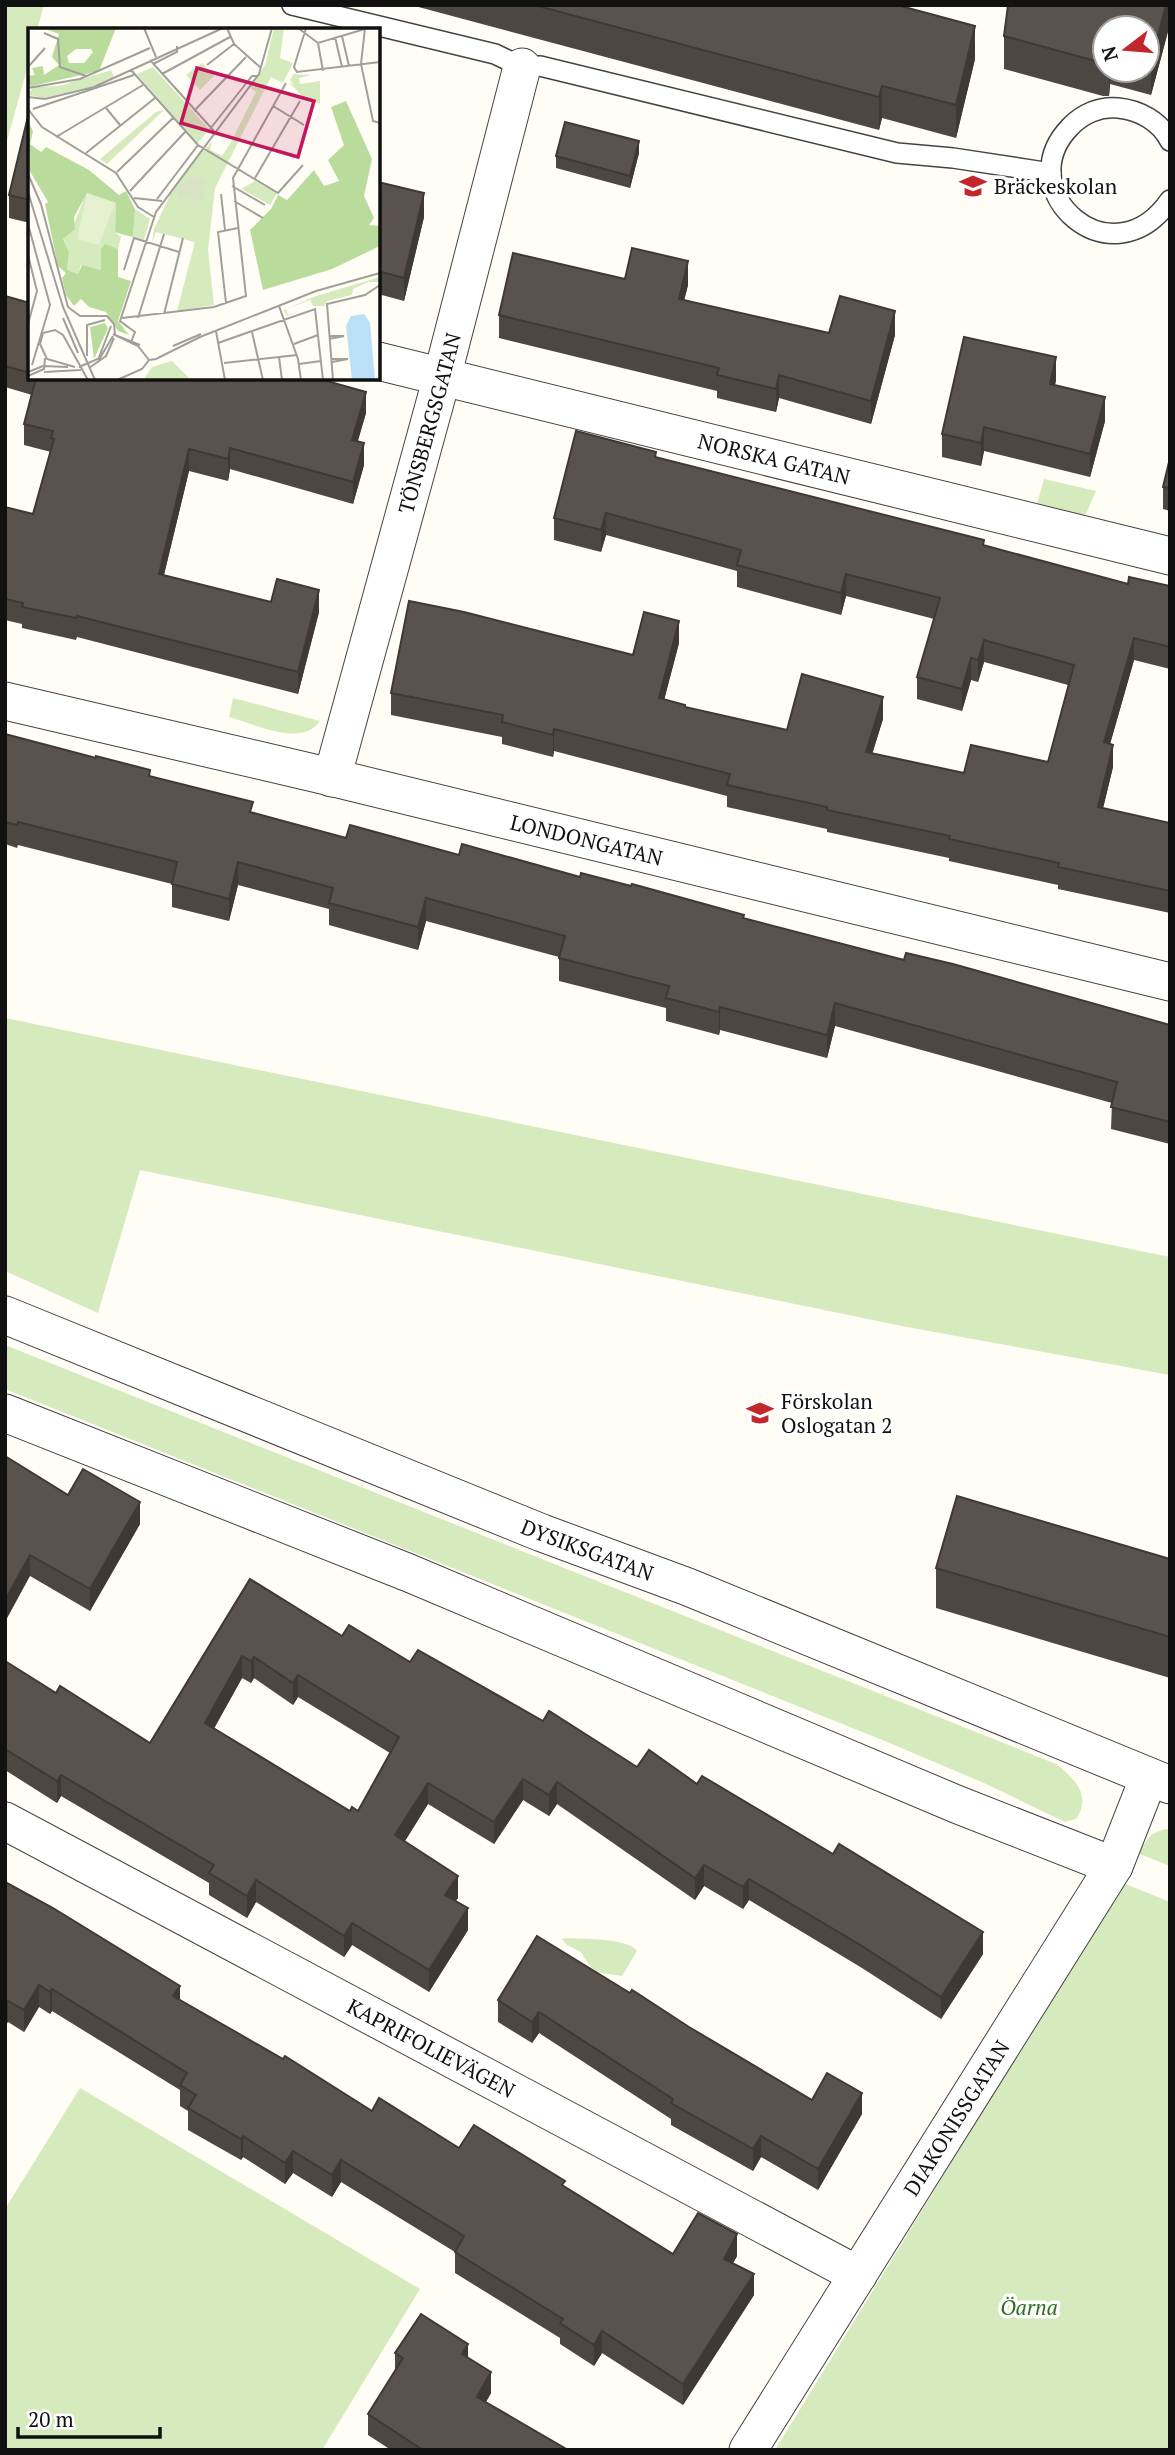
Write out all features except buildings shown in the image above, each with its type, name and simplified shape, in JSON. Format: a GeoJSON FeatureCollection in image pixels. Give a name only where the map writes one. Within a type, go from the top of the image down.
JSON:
{"type":"FeatureCollection","features":[{"type":"Feature","properties":{"kind":"street","name":"TÖNSBERGSGATAN"},"geometry":{"type":"LineString","coordinates":[[332,778],[442,377],[522,67]]}},
{"type":"Feature","properties":{"kind":"street","name":"NORSKA GATAN"},"geometry":{"type":"LineString","coordinates":[[380,362],[1170,556]]}},
{"type":"Feature","properties":{"kind":"street","name":"LONDONGATAN"},"geometry":{"type":"LineString","coordinates":[[5,701],[1170,982]]}},
{"type":"Feature","properties":{"kind":"street","name":"DYSIKSGATAN"},"geometry":{"type":"LineString","coordinates":[[5,1315],[542,1533],[688,1587],[1159,1781]]}},
{"type":"Feature","properties":{"kind":"street"},"geometry":{"type":"LineString","coordinates":[[5,1413],[409,1573],[956,1804],[1114,1866]]}},
{"type":"Feature","properties":{"kind":"street","name":"DIAKONISSGATAN"},"geometry":{"type":"LineString","coordinates":[[748,2450],[1114,1866],[1159,1781]]}},
{"type":"Feature","properties":{"kind":"street","name":"KAPRIFOLIEVÄGEN"},"geometry":{"type":"LineString","coordinates":[[5,1821],[858,2275]]}},
{"type":"Feature","properties":{"kind":"lane"},"geometry":{"type":"LineString","coordinates":[[292,5],[495,54],[522,67],[540,66],[897,153],[953,158],[1051,173]]}},
{"type":"Feature","properties":{"kind":"lane"},"geometry":{"type":"LineString","coordinates":[[1170,141],[1153,120],[1134,111],[1114,107],[1095,110],[1077,119],[1063,134],[1054,152],[1051,173],[1055,194],[1066,212],[1082,225],[1102,233],[1123,233],[1143,227],[1160,214],[1170,200]]}},
{"type":"Feature","properties":{"kind":"green space"},"geometry":{"type":"Polygon","coordinates":[[[5,5],[44,5],[38,28],[28,28],[28,65],[5,148],[5,5]]]}},
{"type":"Feature","properties":{"kind":"green space"},"geometry":{"type":"Polygon","coordinates":[[[1044,479],[1096,491],[1086,514],[1078,515],[1037,504],[1044,479]]]}},
{"type":"Feature","properties":{"kind":"green space"},"geometry":{"type":"Polygon","coordinates":[[[233,698],[320,721],[312,729],[302,733],[278,732],[229,717],[233,698]]]}},
{"type":"Feature","properties":{"kind":"green space"},"geometry":{"type":"Polygon","coordinates":[[[5,1018],[1170,1257],[1170,1375],[907,1327],[140,1170],[98,1313],[5,1271],[5,1018]]]}},
{"type":"Feature","properties":{"kind":"green space"},"geometry":{"type":"Polygon","coordinates":[[[5,1345],[1056,1764],[1079,1788],[1082,1795],[1081,1810],[1076,1819],[1065,1822],[984,1783],[880,1739],[5,1389],[5,1345]]]}},
{"type":"Feature","properties":{"kind":"green space"},"geometry":{"type":"Polygon","coordinates":[[[1170,1830],[1170,1866],[1137,1853],[1152,1834],[1170,1830]]]}},
{"type":"Feature","properties":{"kind":"green space","name":"Öarna"},"geometry":{"type":"Polygon","coordinates":[[[1123,1883],[1170,1902],[1170,2450],[775,2450],[1123,1883]]]}},
{"type":"Feature","properties":{"kind":"green space"},"geometry":{"type":"Polygon","coordinates":[[[562,1939],[615,1941],[637,1951],[622,1976],[601,1973],[593,1969],[581,1952],[567,1945],[562,1939]]]}},
{"type":"Feature","properties":{"kind":"green space"},"geometry":{"type":"Polygon","coordinates":[[[80,2088],[420,2289],[322,2450],[5,2450],[5,2209],[80,2088]]]}},
{"type":"Feature","properties":{"kind":"place","name":"Bräckeskolan"},"geometry":{"type":"Point","coordinates":[973,186]}},
{"type":"Feature","properties":{"kind":"place","name":"Förskolan Oslogatan 2"},"geometry":{"type":"Point","coordinates":[760,1413]}}]}
